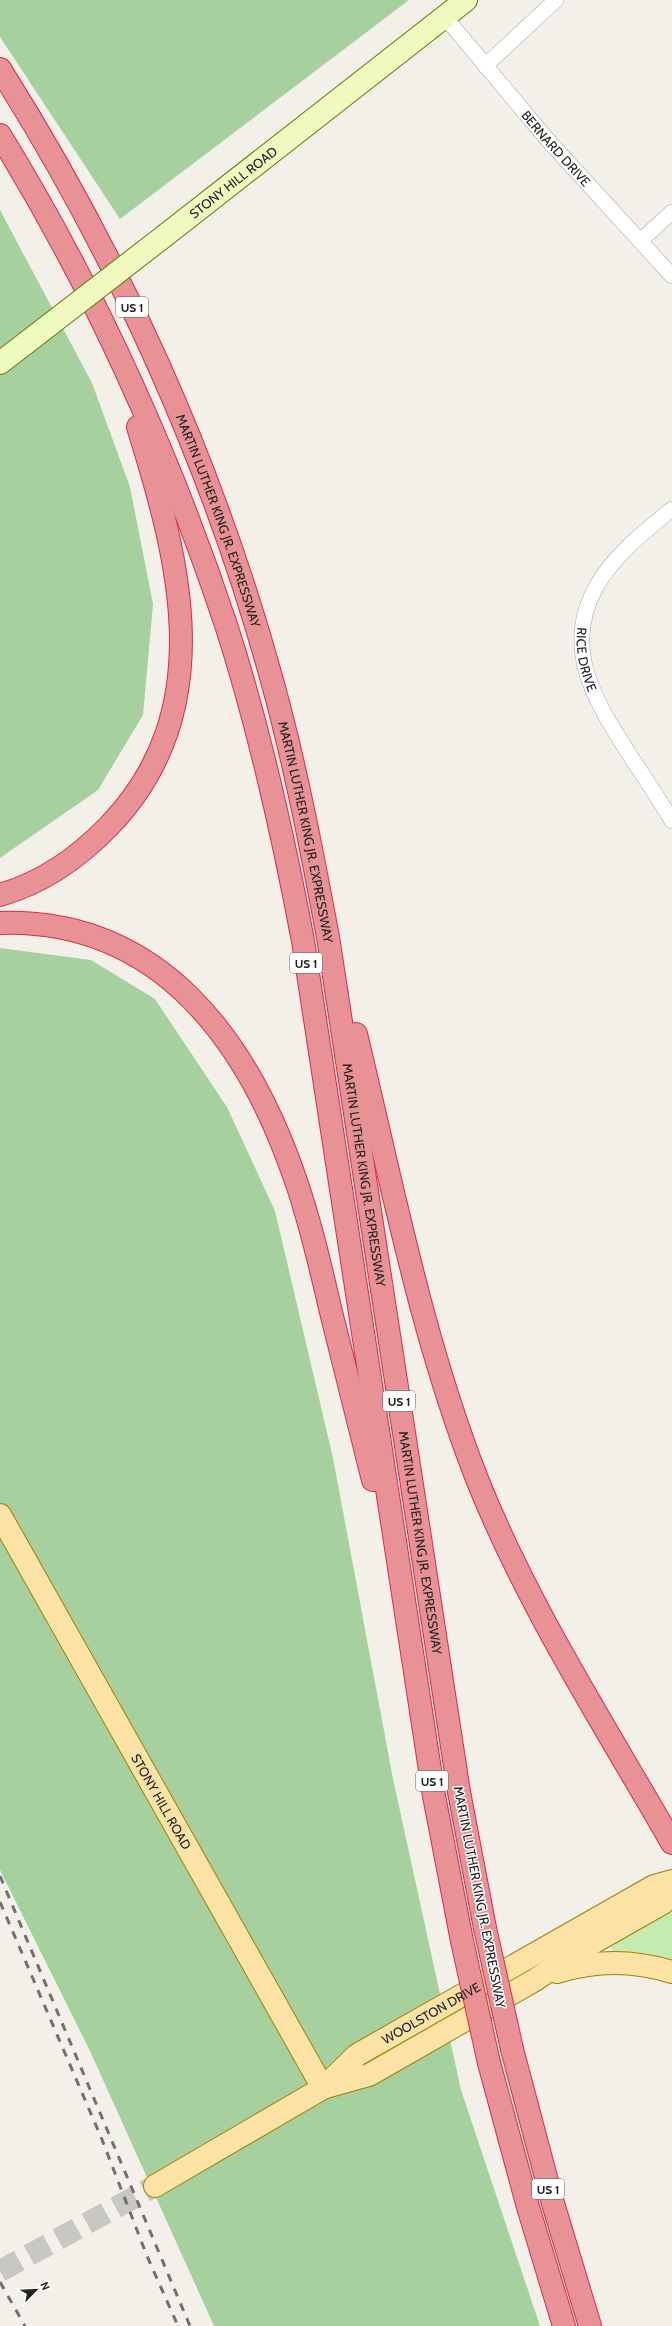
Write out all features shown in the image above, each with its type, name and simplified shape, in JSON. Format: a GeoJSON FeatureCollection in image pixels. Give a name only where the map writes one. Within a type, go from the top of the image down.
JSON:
{"type":"FeatureCollection","features":[{"type":"Feature","properties":{"kind":"highway","name":"MARTIN LUTHER KING JR. EXPRESSWAY"},"geometry":{"type":"LineString","coordinates":[[0,69],[47,146],[108,260],[163,376],[212,497],[254,621],[273,684],[304,810],[328,937],[459,1792],[484,1928],[512,2049],[552,2200],[590,2326]]}},
{"type":"Feature","properties":{"kind":"highway","name":"MARTIN LUTHER KING JR. EXPRESSWAY"},"geometry":{"type":"LineString","coordinates":[[0,136],[49,219],[108,332],[160,448],[207,570],[245,691],[278,815],[303,941],[434,1796],[462,1941],[489,2063],[530,2214],[564,2326]]}},
{"type":"Feature","properties":{"kind":"highway"},"geometry":{"type":"LineString","coordinates":[[0,895],[33,882],[72,859],[94,842],[113,822],[133,799],[148,775],[163,740],[175,702],[181,649],[179,594],[172,550],[160,499],[108,332]]}},
{"type":"Feature","properties":{"kind":"highway"},"geometry":{"type":"LineString","coordinates":[[316,873],[421,1301],[462,1439],[493,1516],[525,1584],[672,1843]]}},
{"type":"Feature","properties":{"kind":"highway"},"geometry":{"type":"LineString","coordinates":[[0,923],[43,924],[89,934],[134,954],[176,983],[196,1002],[224,1037],[243,1066],[285,1152],[307,1213],[407,1620]]}},
{"type":"Feature","properties":{"kind":"main road","name":"STONY HILL ROAD"},"geometry":{"type":"LineString","coordinates":[[0,1515],[323,2088]]}},
{"type":"Feature","properties":{"kind":"main road","name":"WOOLSTON DRIVE"},"geometry":{"type":"LineString","coordinates":[[155,2186],[323,2088],[357,2055],[654,1886],[672,1881]]}},
{"type":"Feature","properties":{"kind":"main road","name":"WOOLSTON DRIVE"},"geometry":{"type":"LineString","coordinates":[[323,2088],[369,2075],[535,1980],[575,1953],[663,1903],[672,1894]]}},
{"type":"Feature","properties":{"kind":"main road","name":"WOOLSTON DRIVE"},"geometry":{"type":"LineString","coordinates":[[535,1980],[578,1966],[600,1963],[640,1964],[672,1972]]}},
{"type":"Feature","properties":{"kind":"street","name":"STONY HILL ROAD"},"geometry":{"type":"LineString","coordinates":[[0,363],[466,0]]}},
{"type":"Feature","properties":{"kind":"street"},"geometry":{"type":"LineString","coordinates":[[485,66],[556,0]]}},
{"type":"Feature","properties":{"kind":"street","name":"BERNARD DRIVE"},"geometry":{"type":"LineString","coordinates":[[445,17],[546,138],[672,276]]}},
{"type":"Feature","properties":{"kind":"street"},"geometry":{"type":"LineString","coordinates":[[640,241],[672,212]]}},
{"type":"Feature","properties":{"kind":"street","name":"RICE DRIVE"},"geometry":{"type":"LineString","coordinates":[[672,509],[612,564],[596,586],[586,608],[582,623],[581,644],[583,660],[589,682],[598,704],[672,821]]}},
{"type":"Feature","properties":{"kind":"green space"},"geometry":{"type":"Polygon","coordinates":[[[0,0],[409,0],[120,219],[0,37],[0,0]]]}},
{"type":"Feature","properties":{"kind":"green space"},"geometry":{"type":"Polygon","coordinates":[[[0,210],[92,383],[130,487],[153,604],[143,715],[98,790],[0,858],[0,210]]]}},
{"type":"Feature","properties":{"kind":"green space"},"geometry":{"type":"Polygon","coordinates":[[[0,948],[91,960],[155,999],[227,1107],[275,1211],[333,1458],[393,1779],[461,2090],[540,2326],[214,2326],[90,2051],[0,1870],[0,948]]]}},
{"type":"Feature","properties":{"kind":"green space"},"geometry":{"type":"Polygon","coordinates":[[[672,1905],[672,1964],[614,1954],[610,1944],[672,1905]]]}},
{"type":"Feature","properties":{"kind":"tunnel"},"geometry":{"type":"LineString","coordinates":[[0,2271],[155,2186]]}},
{"type":"Feature","properties":{"kind":"railway"},"geometry":{"type":"LineString","coordinates":[[0,1876],[190,2326]]}},
{"type":"Feature","properties":{"kind":"railway"},"geometry":{"type":"LineString","coordinates":[[0,1902],[101,2137],[147,2256],[178,2326]]}},
{"type":"Feature","properties":{"kind":"railway"},"geometry":{"type":"LineString","coordinates":[[0,2282],[25,2326]]}}]}
